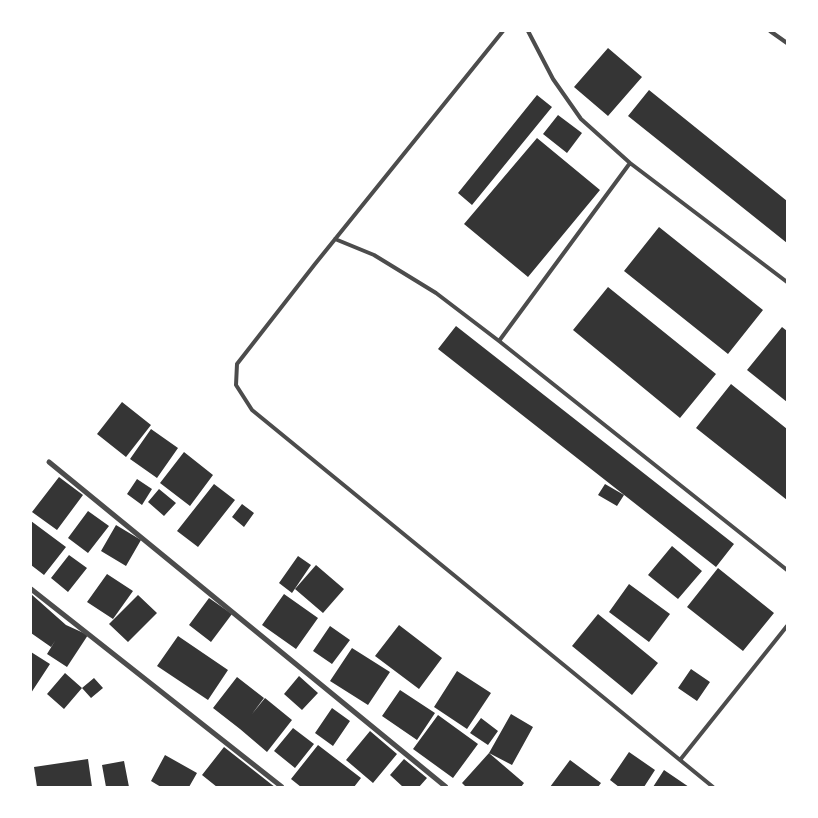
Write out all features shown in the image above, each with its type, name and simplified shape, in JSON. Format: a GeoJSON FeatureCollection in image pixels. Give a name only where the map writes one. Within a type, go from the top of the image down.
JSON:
{"type":"FeatureCollection","features":[{"type":"Feature","properties":{"kind":"street"},"geometry":{"type":"LineString","coordinates":[[49,462],[446,787]]}},
{"type":"Feature","properties":{"kind":"street"},"geometry":{"type":"LineString","coordinates":[[31,589],[282,787]]}},
{"type":"Feature","properties":{"kind":"lane"},"geometry":{"type":"LineString","coordinates":[[503,31],[237,364],[236,385],[252,410],[713,787]]}},
{"type":"Feature","properties":{"kind":"lane"},"geometry":{"type":"LineString","coordinates":[[528,31],[553,79],[581,119],[630,163],[787,282]]}},
{"type":"Feature","properties":{"kind":"lane"},"geometry":{"type":"LineString","coordinates":[[770,31],[787,43]]}},
{"type":"Feature","properties":{"kind":"lane"},"geometry":{"type":"LineString","coordinates":[[499,341],[630,163]]}},
{"type":"Feature","properties":{"kind":"lane"},"geometry":{"type":"LineString","coordinates":[[336,239],[374,255],[436,294],[499,341],[787,570]]}},
{"type":"Feature","properties":{"kind":"lane"},"geometry":{"type":"LineString","coordinates":[[680,760],[787,626]]}},
{"type":"Feature","properties":{"kind":"building"},"geometry":{"type":"Polygon","coordinates":[[[608,48],[642,77],[608,116],[574,87],[608,48]]]}},
{"type":"Feature","properties":{"kind":"building"},"geometry":{"type":"Polygon","coordinates":[[[649,90],[787,201],[787,243],[628,116],[649,90]]]}},
{"type":"Feature","properties":{"kind":"building"},"geometry":{"type":"Polygon","coordinates":[[[537,95],[552,107],[472,205],[458,193],[537,95]]]}},
{"type":"Feature","properties":{"kind":"building"},"geometry":{"type":"Polygon","coordinates":[[[558,115],[582,133],[567,153],[543,134],[558,115]]]}},
{"type":"Feature","properties":{"kind":"building"},"geometry":{"type":"Polygon","coordinates":[[[537,138],[600,190],[528,277],[464,224],[537,138]]]}},
{"type":"Feature","properties":{"kind":"building"},"geometry":{"type":"Polygon","coordinates":[[[659,227],[763,310],[728,354],[624,271],[659,227]]]}},
{"type":"Feature","properties":{"kind":"building"},"geometry":{"type":"Polygon","coordinates":[[[608,287],[716,374],[680,418],[573,330],[608,287]]]}},
{"type":"Feature","properties":{"kind":"building"},"geometry":{"type":"Polygon","coordinates":[[[456,326],[734,544],[716,567],[438,349],[456,326]]]}},
{"type":"Feature","properties":{"kind":"building"},"geometry":{"type":"Polygon","coordinates":[[[782,327],[787,331],[787,402],[747,370],[782,327]]]}},
{"type":"Feature","properties":{"kind":"building"},"geometry":{"type":"Polygon","coordinates":[[[731,384],[787,429],[787,500],[696,428],[731,384]]]}},
{"type":"Feature","properties":{"kind":"building"},"geometry":{"type":"Polygon","coordinates":[[[122,402],[151,425],[126,457],[97,434],[122,402]]]}},
{"type":"Feature","properties":{"kind":"building"},"geometry":{"type":"Polygon","coordinates":[[[151,429],[178,448],[157,478],[130,459],[151,429]]]}},
{"type":"Feature","properties":{"kind":"building"},"geometry":{"type":"Polygon","coordinates":[[[184,452],[213,475],[190,506],[160,483],[184,452]]]}},
{"type":"Feature","properties":{"kind":"building"},"geometry":{"type":"Polygon","coordinates":[[[59,477],[83,495],[57,530],[32,512],[59,477]]]}},
{"type":"Feature","properties":{"kind":"building"},"geometry":{"type":"Polygon","coordinates":[[[137,479],[152,489],[142,505],[127,494],[137,479]]]}},
{"type":"Feature","properties":{"kind":"building"},"geometry":{"type":"Polygon","coordinates":[[[214,484],[235,500],[198,547],[177,531],[214,484]]]}},
{"type":"Feature","properties":{"kind":"building"},"geometry":{"type":"Polygon","coordinates":[[[605,484],[624,495],[617,506],[598,495],[605,484]]]}},
{"type":"Feature","properties":{"kind":"building"},"geometry":{"type":"Polygon","coordinates":[[[159,489],[176,503],[164,516],[148,502],[159,489]]]}},
{"type":"Feature","properties":{"kind":"building"},"geometry":{"type":"Polygon","coordinates":[[[242,504],[254,513],[244,527],[232,517],[242,504]]]}},
{"type":"Feature","properties":{"kind":"building"},"geometry":{"type":"Polygon","coordinates":[[[88,511],[109,526],[88,553],[68,538],[88,511]]]}},
{"type":"Feature","properties":{"kind":"building"},"geometry":{"type":"Polygon","coordinates":[[[31,521],[66,547],[44,575],[31,565],[31,521]]]}},
{"type":"Feature","properties":{"kind":"building"},"geometry":{"type":"Polygon","coordinates":[[[116,525],[141,540],[126,566],[101,551],[116,525]]]}},
{"type":"Feature","properties":{"kind":"building"},"geometry":{"type":"Polygon","coordinates":[[[672,546],[702,571],[678,599],[648,575],[672,546]]]}},
{"type":"Feature","properties":{"kind":"building"},"geometry":{"type":"Polygon","coordinates":[[[69,555],[87,568],[68,592],[51,578],[69,555]]]}},
{"type":"Feature","properties":{"kind":"building"},"geometry":{"type":"Polygon","coordinates":[[[298,556],[311,565],[292,593],[279,583],[298,556]]]}},
{"type":"Feature","properties":{"kind":"building"},"geometry":{"type":"Polygon","coordinates":[[[316,565],[344,589],[323,613],[295,589],[316,565]]]}},
{"type":"Feature","properties":{"kind":"building"},"geometry":{"type":"Polygon","coordinates":[[[718,568],[774,613],[743,651],[687,607],[718,568]]]}},
{"type":"Feature","properties":{"kind":"building"},"geometry":{"type":"Polygon","coordinates":[[[107,574],[133,591],[113,619],[87,602],[107,574]]]}},
{"type":"Feature","properties":{"kind":"building"},"geometry":{"type":"Polygon","coordinates":[[[629,584],[670,614],[649,642],[609,612],[629,584]]]}},
{"type":"Feature","properties":{"kind":"building"},"geometry":{"type":"Polygon","coordinates":[[[31,594],[66,625],[88,635],[67,667],[47,654],[55,641],[51,647],[31,633],[31,594]]]}},
{"type":"Feature","properties":{"kind":"building"},"geometry":{"type":"Polygon","coordinates":[[[284,594],[318,618],[296,649],[262,625],[284,594]]]}},
{"type":"Feature","properties":{"kind":"building"},"geometry":{"type":"Polygon","coordinates":[[[138,595],[157,613],[128,642],[109,624],[138,595]]]}},
{"type":"Feature","properties":{"kind":"building"},"geometry":{"type":"Polygon","coordinates":[[[209,598],[232,614],[211,642],[189,625],[209,598]]]}},
{"type":"Feature","properties":{"kind":"building"},"geometry":{"type":"Polygon","coordinates":[[[598,614],[658,663],[632,695],[572,646],[598,614]]]}},
{"type":"Feature","properties":{"kind":"building"},"geometry":{"type":"Polygon","coordinates":[[[399,625],[442,658],[419,689],[375,656],[399,625]]]}},
{"type":"Feature","properties":{"kind":"building"},"geometry":{"type":"Polygon","coordinates":[[[330,626],[350,640],[332,664],[313,651],[330,626]]]}},
{"type":"Feature","properties":{"kind":"building"},"geometry":{"type":"Polygon","coordinates":[[[178,636],[228,670],[208,700],[157,666],[178,636]]]}},
{"type":"Feature","properties":{"kind":"building"},"geometry":{"type":"Polygon","coordinates":[[[352,648],[390,672],[368,705],[330,681],[352,648]]]}},
{"type":"Feature","properties":{"kind":"building"},"geometry":{"type":"Polygon","coordinates":[[[31,652],[50,664],[31,693],[31,652]]]}},
{"type":"Feature","properties":{"kind":"building"},"geometry":{"type":"Polygon","coordinates":[[[691,669],[710,682],[697,701],[678,688],[691,669]]]}},
{"type":"Feature","properties":{"kind":"building"},"geometry":{"type":"Polygon","coordinates":[[[457,671],[491,693],[467,729],[434,707],[457,671]]]}},
{"type":"Feature","properties":{"kind":"building"},"geometry":{"type":"Polygon","coordinates":[[[65,673],[82,688],[64,709],[47,694],[65,673]]]}},
{"type":"Feature","properties":{"kind":"building"},"geometry":{"type":"Polygon","coordinates":[[[299,676],[318,693],[302,710],[284,694],[299,676]]]}},
{"type":"Feature","properties":{"kind":"building"},"geometry":{"type":"Polygon","coordinates":[[[237,677],[264,698],[252,714],[265,698],[292,720],[267,752],[213,708],[237,677]]]}},
{"type":"Feature","properties":{"kind":"building"},"geometry":{"type":"Polygon","coordinates":[[[94,678],[103,688],[91,698],[82,688],[94,678]]]}},
{"type":"Feature","properties":{"kind":"building"},"geometry":{"type":"Polygon","coordinates":[[[400,690],[435,713],[417,740],[382,716],[400,690]]]}},
{"type":"Feature","properties":{"kind":"building"},"geometry":{"type":"Polygon","coordinates":[[[332,708],[350,721],[333,746],[315,733],[332,708]]]}},
{"type":"Feature","properties":{"kind":"building"},"geometry":{"type":"Polygon","coordinates":[[[511,714],[533,727],[512,765],[489,753],[511,714]]]}},
{"type":"Feature","properties":{"kind":"building"},"geometry":{"type":"Polygon","coordinates":[[[438,715],[478,744],[453,778],[413,749],[438,715]]]}},
{"type":"Feature","properties":{"kind":"building"},"geometry":{"type":"Polygon","coordinates":[[[481,718],[498,731],[488,745],[470,733],[481,718]]]}},
{"type":"Feature","properties":{"kind":"building"},"geometry":{"type":"Polygon","coordinates":[[[293,728],[314,744],[295,768],[274,751],[293,728]]]}},
{"type":"Feature","properties":{"kind":"building"},"geometry":{"type":"Polygon","coordinates":[[[370,731],[397,754],[373,783],[346,760],[370,731]]]}},
{"type":"Feature","properties":{"kind":"building"},"geometry":{"type":"Polygon","coordinates":[[[318,745],[361,778],[354,787],[301,787],[291,779],[318,745]]]}},
{"type":"Feature","properties":{"kind":"building"},"geometry":{"type":"Polygon","coordinates":[[[224,747],[275,787],[217,787],[202,775],[224,747]]]}},
{"type":"Feature","properties":{"kind":"building"},"geometry":{"type":"Polygon","coordinates":[[[629,752],[655,770],[644,787],[619,787],[610,780],[629,752]]]}},
{"type":"Feature","properties":{"kind":"building"},"geometry":{"type":"Polygon","coordinates":[[[489,753],[524,783],[521,787],[466,787],[462,783],[489,753]]]}},
{"type":"Feature","properties":{"kind":"building"},"geometry":{"type":"Polygon","coordinates":[[[165,755],[197,773],[189,787],[161,787],[151,781],[165,755]]]}},
{"type":"Feature","properties":{"kind":"building"},"geometry":{"type":"Polygon","coordinates":[[[88,759],[92,787],[37,787],[34,767],[88,759]]]}},
{"type":"Feature","properties":{"kind":"building"},"geometry":{"type":"Polygon","coordinates":[[[404,759],[427,778],[419,787],[403,787],[390,775],[404,759]]]}},
{"type":"Feature","properties":{"kind":"building"},"geometry":{"type":"Polygon","coordinates":[[[570,760],[601,783],[598,787],[550,787],[570,760]]]}},
{"type":"Feature","properties":{"kind":"building"},"geometry":{"type":"Polygon","coordinates":[[[124,761],[129,787],[106,787],[102,765],[124,761]]]}},
{"type":"Feature","properties":{"kind":"building"},"geometry":{"type":"Polygon","coordinates":[[[664,770],[689,787],[653,787],[664,770]]]}}]}
